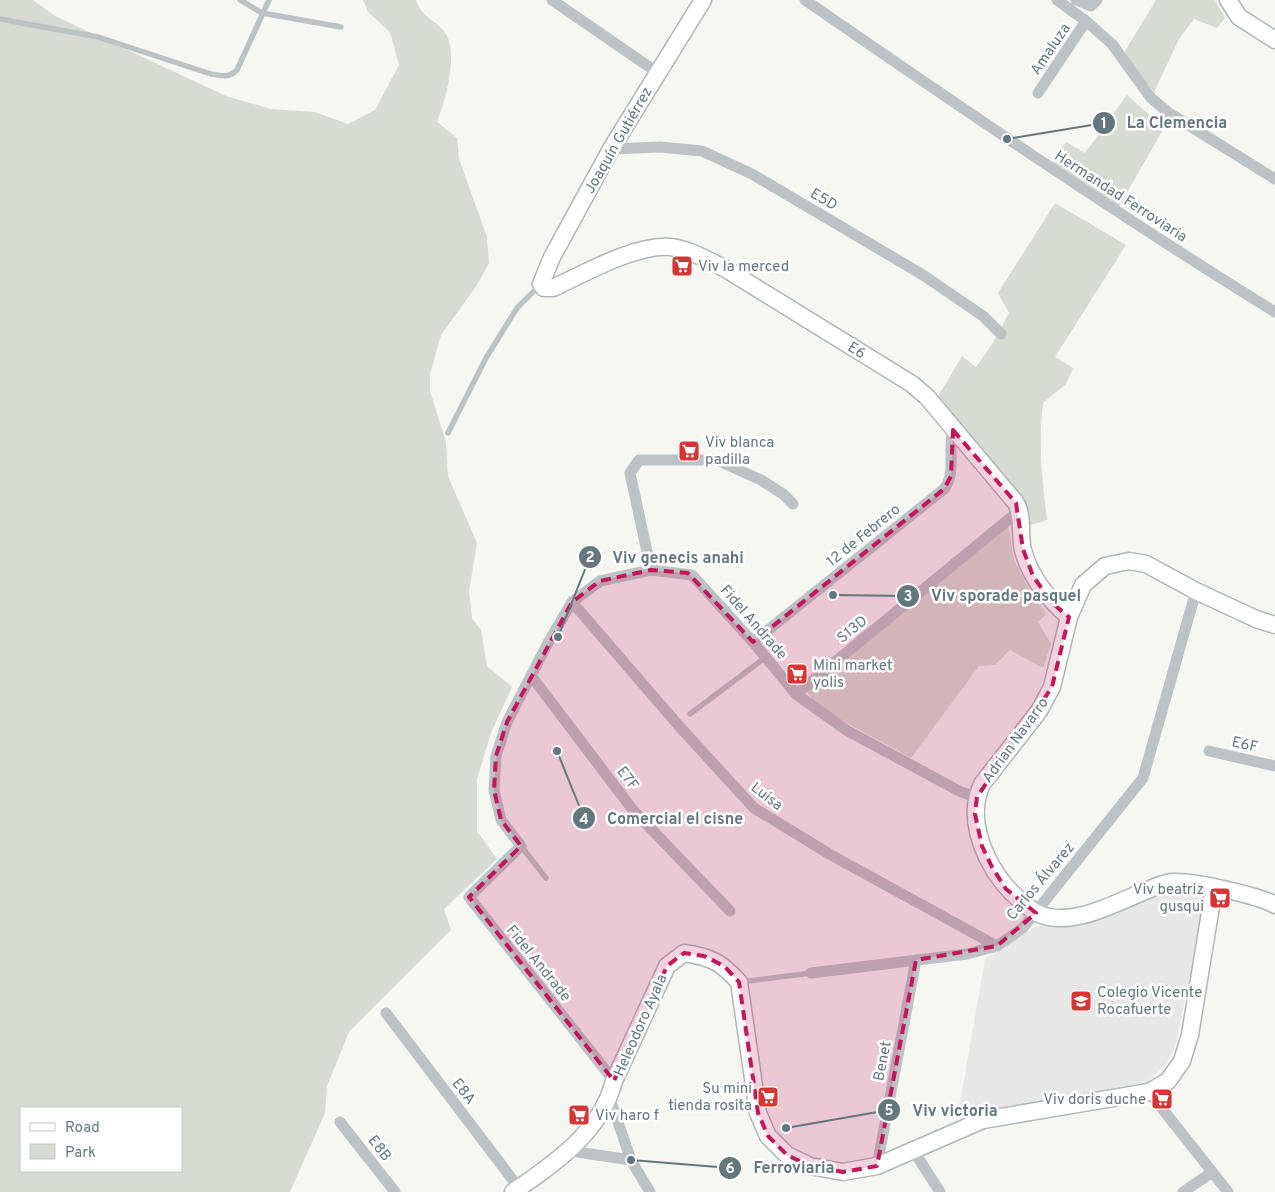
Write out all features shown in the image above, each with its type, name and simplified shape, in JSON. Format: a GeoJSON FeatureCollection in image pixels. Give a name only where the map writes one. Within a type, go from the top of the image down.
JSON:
{"type":"FeatureCollection","features":[{"type":"Feature","properties":{"kind":"street"},"geometry":{"type":"LineString","coordinates":[[552,0],[658,73]]}},
{"type":"Feature","properties":{"kind":"street","name":"Joaquín Gutiérrez"},"geometry":{"type":"LineString","coordinates":[[541,284],[552,257],[611,148],[703,0]]}},
{"type":"Feature","properties":{"kind":"street","name":"Hermandad Ferroviaria"},"geometry":{"type":"LineString","coordinates":[[805,0],[1015,145],[1167,245],[1275,312]]}},
{"type":"Feature","properties":{"kind":"street"},"geometry":{"type":"LineString","coordinates":[[1057,0],[1086,21],[1112,44],[1151,98],[1169,113],[1275,179]]}},
{"type":"Feature","properties":{"kind":"street"},"geometry":{"type":"LineString","coordinates":[[1076,0],[1091,6],[1097,0]]}},
{"type":"Feature","properties":{"kind":"street"},"geometry":{"type":"LineString","coordinates":[[1228,0],[1239,17],[1275,40]]}},
{"type":"Feature","properties":{"kind":"street","name":"Amaluza"},"geometry":{"type":"LineString","coordinates":[[1038,93],[1086,21]]}},
{"type":"Feature","properties":{"kind":"street","name":"E5D"},"geometry":{"type":"LineString","coordinates":[[611,148],[660,147],[702,151],[752,174],[923,275],[983,316],[1001,334]]}},
{"type":"Feature","properties":{"kind":"street","name":"E6"},"geometry":{"type":"LineString","coordinates":[[541,284],[544,288],[553,288],[608,262],[648,249],[669,247],[691,252],[724,268],[912,384],[927,397],[1020,510]]}},
{"type":"Feature","properties":{"kind":"street","name":"12 de Febrero"},"geometry":{"type":"LineString","coordinates":[[753,642],[944,489],[951,476],[950,440],[953,430]]}},
{"type":"Feature","properties":{"kind":"street"},"geometry":{"type":"LineString","coordinates":[[651,570],[630,472],[639,460],[646,458],[717,460],[761,480],[783,494],[793,504]]}},
{"type":"Feature","properties":{"kind":"street"},"geometry":{"type":"LineString","coordinates":[[1020,510],[1023,549],[1033,576],[1052,603],[1069,617]]}},
{"type":"Feature","properties":{"kind":"street","name":"S13D"},"geometry":{"type":"LineString","coordinates":[[796,694],[1020,510]]}},
{"type":"Feature","properties":{"kind":"street","name":"Adrian Navarro"},"geometry":{"type":"LineString","coordinates":[[1036,913],[1006,889],[992,867],[980,838],[975,814],[976,797],[982,784],[1039,711],[1052,687],[1069,617],[1083,586],[1105,566],[1129,561],[1146,564],[1196,591],[1256,619],[1275,625]]}},
{"type":"Feature","properties":{"kind":"street","name":"Fidel Andrade"},"geometry":{"type":"LineString","coordinates":[[614,1081],[470,900],[470,895],[521,846],[501,820],[494,790],[496,756],[507,722],[549,641],[572,602],[600,581],[651,570],[692,574],[766,657],[796,694],[846,730],[961,792],[976,797]]}},
{"type":"Feature","properties":{"kind":"street","name":"Carlos Álvarez"},"geometry":{"type":"LineString","coordinates":[[811,974],[966,954],[997,946],[1023,928],[1143,778],[1196,591]]}},
{"type":"Feature","properties":{"kind":"street","name":"Luisa"},"geometry":{"type":"LineString","coordinates":[[572,602],[679,726],[754,808],[830,855],[997,946]]}},
{"type":"Feature","properties":{"kind":"street","name":"E7F"},"geometry":{"type":"LineString","coordinates":[[532,677],[633,810],[730,911]]}},
{"type":"Feature","properties":{"kind":"street","name":"E6F"},"geometry":{"type":"LineString","coordinates":[[1209,751],[1275,766]]}},
{"type":"Feature","properties":{"kind":"street"},"geometry":{"type":"LineString","coordinates":[[1036,913],[1065,919],[1081,916],[1169,882],[1189,882],[1275,905]]}},
{"type":"Feature","properties":{"kind":"street"},"geometry":{"type":"LineString","coordinates":[[739,982],[758,1113],[768,1136],[787,1155],[810,1166],[843,1172],[877,1166],[983,1120],[1149,1092],[1168,1082],[1182,1061],[1190,1035],[1214,888]]}},
{"type":"Feature","properties":{"kind":"street","name":"Heleodoro Ayala"},"geometry":{"type":"LineString","coordinates":[[516,1190],[570,1151],[610,1098],[614,1081],[667,966],[684,953],[704,956],[724,966],[739,982]]}},
{"type":"Feature","properties":{"kind":"street","name":"Benet"},"geometry":{"type":"LineString","coordinates":[[877,1166],[916,960]]}},
{"type":"Feature","properties":{"kind":"street","name":"E8A"},"geometry":{"type":"LineString","coordinates":[[386,1014],[516,1190]]}},
{"type":"Feature","properties":{"kind":"street"},"geometry":{"type":"LineString","coordinates":[[1149,1092],[1211,1173],[1228,1192]]}},
{"type":"Feature","properties":{"kind":"street"},"geometry":{"type":"LineString","coordinates":[[610,1098],[631,1160],[650,1192]]}},
{"type":"Feature","properties":{"kind":"street","name":"E8B"},"geometry":{"type":"LineString","coordinates":[[340,1122],[395,1192]]}},
{"type":"Feature","properties":{"kind":"street"},"geometry":{"type":"LineString","coordinates":[[912,1150],[940,1192]]}},
{"type":"Feature","properties":{"kind":"street"},"geometry":{"type":"LineString","coordinates":[[570,1151],[631,1160]]}},
{"type":"Feature","properties":{"kind":"street"},"geometry":{"type":"LineString","coordinates":[[1183,1192],[1211,1173]]}},
{"type":"Feature","properties":{"kind":"lane"},"geometry":{"type":"LineString","coordinates":[[240,0],[262,13],[341,27]]}},
{"type":"Feature","properties":{"kind":"lane"},"geometry":{"type":"LineString","coordinates":[[0,19],[98,37],[225,77],[232,75],[237,70],[269,0]]}},
{"type":"Feature","properties":{"kind":"lane"},"geometry":{"type":"LineString","coordinates":[[448,433],[486,358],[517,308],[541,284]]}},
{"type":"Feature","properties":{"kind":"lane"},"geometry":{"type":"LineString","coordinates":[[690,714],[766,657]]}},
{"type":"Feature","properties":{"kind":"lane"},"geometry":{"type":"LineString","coordinates":[[521,846],[546,878]]}},
{"type":"Feature","properties":{"kind":"lane","name":"Carlos Álvarez"},"geometry":{"type":"LineString","coordinates":[[739,982],[811,974]]}},
{"type":"Feature","properties":{"kind":"highlighted area"},"geometry":{"type":"Polygon","coordinates":[[[953,430],[1016,503],[1023,549],[1033,576],[1052,603],[1069,617],[1052,687],[977,797],[975,814],[982,846],[992,867],[1006,889],[1036,913],[997,946],[916,960],[877,1166],[843,1172],[810,1166],[787,1155],[768,1136],[758,1113],[739,982],[724,966],[704,956],[684,953],[667,966],[614,1081],[469,897],[521,846],[501,820],[494,790],[496,756],[507,722],[572,602],[600,581],[651,570],[688,573],[753,642],[944,489],[951,476],[953,430]]]}},
{"type":"Feature","properties":{"kind":"shaded area","name":"Colegio Vicente Rocafuerte"},"geometry":{"type":"Polygon","coordinates":[[[1170,887],[1205,895],[1206,899],[1176,1043],[1167,1064],[1132,1095],[977,1110],[958,1115],[985,959],[1043,922],[1170,887]]]}},
{"type":"Feature","properties":{"kind":"green space"},"geometry":{"type":"Polygon","coordinates":[[[0,0],[33,0],[55,16],[226,96],[271,109],[315,112],[348,124],[375,110],[399,65],[390,32],[368,12],[363,0],[416,0],[425,15],[444,31],[449,40],[451,63],[444,102],[437,122],[457,138],[459,159],[487,237],[489,263],[477,285],[441,335],[430,374],[430,391],[446,442],[448,476],[477,543],[469,591],[472,618],[481,630],[487,666],[512,687],[491,733],[477,779],[477,831],[497,859],[444,909],[451,930],[349,1032],[327,1086],[325,1113],[290,1192],[0,1192],[0,0]]]}},
{"type":"Feature","properties":{"kind":"green space"},"geometry":{"type":"Polygon","coordinates":[[[1156,0],[1215,0],[1225,18],[1217,28],[1194,19],[1179,39],[1154,92],[1130,64],[1125,51],[1156,0]]]}},
{"type":"Feature","properties":{"kind":"green space"},"geometry":{"type":"Polygon","coordinates":[[[1127,95],[1164,128],[1118,208],[1051,164],[1066,142],[1085,153],[1127,95]]]}},
{"type":"Feature","properties":{"kind":"green space"},"geometry":{"type":"Polygon","coordinates":[[[1055,203],[1126,245],[1055,357],[1073,368],[1066,384],[1043,403],[1041,447],[1047,520],[1030,525],[1027,509],[936,400],[962,356],[976,367],[993,343],[1009,313],[998,293],[1055,203]]]}},
{"type":"Feature","properties":{"kind":"green space"},"geometry":{"type":"Polygon","coordinates":[[[1008,524],[1014,560],[1028,587],[1046,614],[1038,622],[1051,644],[1043,668],[1010,650],[995,665],[979,666],[911,758],[819,708],[806,691],[1008,524]]]}},
{"type":"Feature","properties":{"kind":"place","name":"La Clemencia"},"geometry":{"type":"Point","coordinates":[1007,139]}},
{"type":"Feature","properties":{"kind":"place","name":"Viv la merced"},"geometry":{"type":"Point","coordinates":[682,266]}},
{"type":"Feature","properties":{"kind":"place","name":"Viv blanca padilla"},"geometry":{"type":"Point","coordinates":[689,451]}},
{"type":"Feature","properties":{"kind":"place","name":"Viv sporade pasquel"},"geometry":{"type":"Point","coordinates":[833,595]}},
{"type":"Feature","properties":{"kind":"place","name":"Viv genecis anahi"},"geometry":{"type":"Point","coordinates":[558,637]}},
{"type":"Feature","properties":{"kind":"place","name":"Mini market yolis"},"geometry":{"type":"Point","coordinates":[797,674]}},
{"type":"Feature","properties":{"kind":"place","name":"Comercial el cisne"},"geometry":{"type":"Point","coordinates":[557,751]}},
{"type":"Feature","properties":{"kind":"place","name":"Viv beatriz gusqui"},"geometry":{"type":"Point","coordinates":[1220,898]}},
{"type":"Feature","properties":{"kind":"place","name":"Colegio Vicente Rocafuerte"},"geometry":{"type":"Point","coordinates":[1081,1001]}},
{"type":"Feature","properties":{"kind":"place","name":"Su mini tienda rosita"},"geometry":{"type":"Point","coordinates":[768,1097]}},
{"type":"Feature","properties":{"kind":"place","name":"Viv doris duche"},"geometry":{"type":"Point","coordinates":[1162,1099]}},
{"type":"Feature","properties":{"kind":"place","name":"Viv haro f"},"geometry":{"type":"Point","coordinates":[579,1115]}},
{"type":"Feature","properties":{"kind":"place","name":"Viv victoria"},"geometry":{"type":"Point","coordinates":[786,1128]}},
{"type":"Feature","properties":{"kind":"place","name":"Ferroviaria"},"geometry":{"type":"Point","coordinates":[631,1160]}}]}
